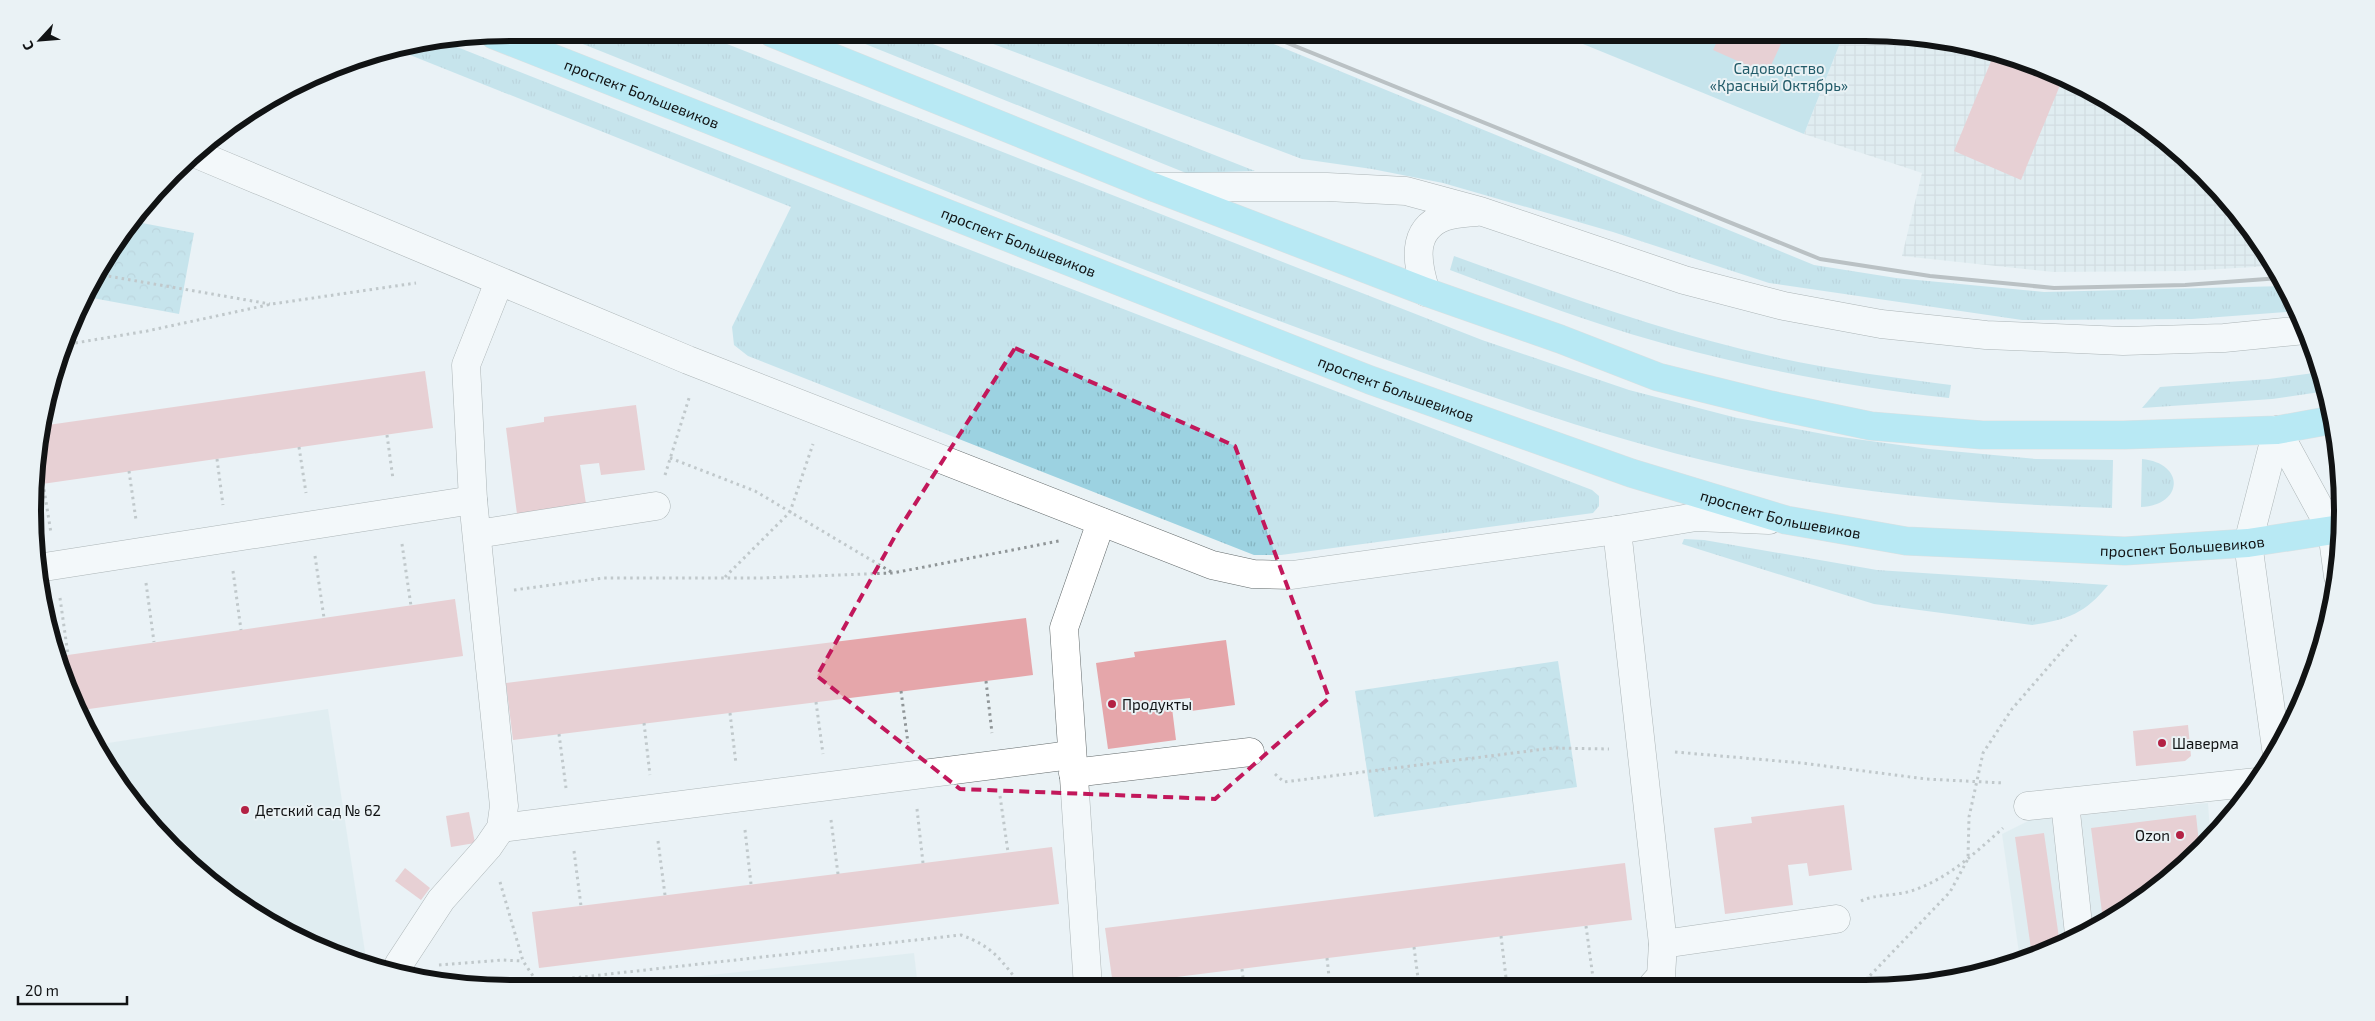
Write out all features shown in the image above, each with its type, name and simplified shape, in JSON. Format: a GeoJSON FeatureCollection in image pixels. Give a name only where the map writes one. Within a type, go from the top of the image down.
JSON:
{"type":"FeatureCollection","features":[{"type":"Feature","properties":{"kind":"main road","name":"проспект Большевиков"},"geometry":{"type":"LineString","coordinates":[[509,41],[1370,380],[1631,473],[1786,520],[1916,541],[2124,551],[2248,543],[2333,530]]}},
{"type":"Feature","properties":{"kind":"main road"},"geometry":{"type":"LineString","coordinates":[[794,41],[1154,187],[1426,292],[1560,339],[1658,377],[1771,405],[1871,426],[1982,435],[2124,436],[2277,430],[2325,421]]}},
{"type":"Feature","properties":{"kind":"street"},"geometry":{"type":"LineString","coordinates":[[203,157],[688,360],[1212,565],[1253,574],[1292,575],[1617,530],[1696,517],[1786,520]]}},
{"type":"Feature","properties":{"kind":"street"},"geometry":{"type":"LineString","coordinates":[[1154,187],[1327,187],[1406,191],[1480,211],[1684,280],[1784,306],[1881,324],[1986,335],[2123,341],[2224,338],[2298,331]]}},
{"type":"Feature","properties":{"kind":"street"},"geometry":{"type":"LineString","coordinates":[[1426,292],[1418,268],[1418,246],[1426,229],[1444,217],[1480,211]]}},
{"type":"Feature","properties":{"kind":"street"},"geometry":{"type":"LineString","coordinates":[[399,966],[441,900],[495,838],[504,806],[473,500],[466,365],[499,282]]}},
{"type":"Feature","properties":{"kind":"street"},"geometry":{"type":"LineString","coordinates":[[2277,430],[2333,526]]}},
{"type":"Feature","properties":{"kind":"street"},"geometry":{"type":"LineString","coordinates":[[2275,738],[2248,543],[2277,430]]}},
{"type":"Feature","properties":{"kind":"street"},"geometry":{"type":"LineString","coordinates":[[45,567],[473,500]]}},
{"type":"Feature","properties":{"kind":"street"},"geometry":{"type":"LineString","coordinates":[[477,534],[656,506]]}},
{"type":"Feature","properties":{"kind":"street"},"geometry":{"type":"LineString","coordinates":[[1087,980],[1064,628],[1101,522]]}},
{"type":"Feature","properties":{"kind":"street"},"geometry":{"type":"LineString","coordinates":[[1617,530],[1663,944],[1661,976],[1658,980]]}},
{"type":"Feature","properties":{"kind":"street"},"geometry":{"type":"LineString","coordinates":[[495,838],[1072,764],[1250,752]]}},
{"type":"Feature","properties":{"kind":"street"},"geometry":{"type":"LineString","coordinates":[[2028,806],[2246,783]]}},
{"type":"Feature","properties":{"kind":"street"},"geometry":{"type":"LineString","coordinates":[[2065,803],[2078,928]]}},
{"type":"Feature","properties":{"kind":"street"},"geometry":{"type":"LineString","coordinates":[[1663,944],[1836,919]]}},
{"type":"Feature","properties":{"kind":"path"},"geometry":{"type":"LineString","coordinates":[[104,275],[272,304]]}},
{"type":"Feature","properties":{"kind":"path"},"geometry":{"type":"LineString","coordinates":[[72,343],[147,331],[272,304],[424,282]]}},
{"type":"Feature","properties":{"kind":"path"},"geometry":{"type":"LineString","coordinates":[[656,506],[691,390]]}},
{"type":"Feature","properties":{"kind":"path"},"geometry":{"type":"LineString","coordinates":[[725,578],[790,512],[815,439]]}},
{"type":"Feature","properties":{"kind":"path"},"geometry":{"type":"LineString","coordinates":[[670,458],[755,491],[893,574]]}},
{"type":"Feature","properties":{"kind":"path"},"geometry":{"type":"LineString","coordinates":[[483,594],[603,578],[725,578],[893,574],[1067,540]]}},
{"type":"Feature","properties":{"kind":"path"},"geometry":{"type":"LineString","coordinates":[[1865,980],[1950,892],[1968,859],[1969,817],[1983,753],[2012,709],[2076,635]]}},
{"type":"Feature","properties":{"kind":"path"},"geometry":{"type":"LineString","coordinates":[[1836,919],[1863,900],[1910,891],[1946,875],[1968,859],[2028,806],[2003,782]]}},
{"type":"Feature","properties":{"kind":"path"},"geometry":{"type":"LineString","coordinates":[[495,838],[523,962],[536,980]]}},
{"type":"Feature","properties":{"kind":"path"},"geometry":{"type":"LineString","coordinates":[[1586,926],[1593,980]]}},
{"type":"Feature","properties":{"kind":"path"},"geometry":{"type":"LineString","coordinates":[[555,980],[961,935],[981,942],[996,954],[1016,980]]}},
{"type":"Feature","properties":{"kind":"path"},"geometry":{"type":"LineString","coordinates":[[1501,936],[1506,980]]}},
{"type":"Feature","properties":{"kind":"path"},"geometry":{"type":"LineString","coordinates":[[1414,947],[1418,980]]}},
{"type":"Feature","properties":{"kind":"path"},"geometry":{"type":"LineString","coordinates":[[1327,958],[1329,980]]}},
{"type":"Feature","properties":{"kind":"path"},"geometry":{"type":"LineString","coordinates":[[401,967],[502,960],[523,962]]}},
{"type":"Feature","properties":{"kind":"path"},"geometry":{"type":"LineString","coordinates":[[1242,969],[1243,980]]}},
{"type":"Feature","properties":{"kind":"highlighted area"},"geometry":{"type":"Polygon","coordinates":[[[1015,348],[1235,446],[1329,698],[1215,799],[960,789],[817,676],[899,529],[1015,348]]]}},
{"type":"Feature","properties":{"kind":"shaded area"},"geometry":{"type":"Polygon","coordinates":[[[1841,41],[1895,42],[1926,45],[1986,57],[2044,77],[2072,90],[2125,120],[2150,138],[2174,158],[2217,201],[2237,225],[2265,266],[2184,271],[2053,272],[1902,256],[1922,173],[1804,134],[1841,41]]]}},
{"type":"Feature","properties":{"kind":"shaded area","name":"Детский сад № 62"},"geometry":{"type":"Polygon","coordinates":[[[328,709],[366,957],[331,944],[276,917],[225,883],[201,863],[158,820],[120,771],[103,744],[328,709]]]}},
{"type":"Feature","properties":{"kind":"shaded area"},"geometry":{"type":"Polygon","coordinates":[[[2208,803],[2210,828],[2174,863],[2125,901],[2072,931],[2019,953],[2002,834],[2030,820],[2208,803]]]}},
{"type":"Feature","properties":{"kind":"shaded area"},"geometry":{"type":"Polygon","coordinates":[[[914,953],[917,980],[664,980],[914,953]]]}},
{"type":"Feature","properties":{"kind":"green space"},"geometry":{"type":"Polygon","coordinates":[[[575,41],[719,41],[1482,340],[1629,390],[1737,418],[1834,436],[1929,449],[2036,459],[2113,460],[2112,508],[1967,501],[1823,484],[1775,476],[1681,455],[1588,428],[1496,398],[1258,313],[1056,235],[575,41]]]}},
{"type":"Feature","properties":{"kind":"green space"},"geometry":{"type":"Polygon","coordinates":[[[858,41],[925,41],[1255,171],[1186,173],[858,41]]]}},
{"type":"Feature","properties":{"kind":"green space"},"geometry":{"type":"Polygon","coordinates":[[[985,41],[1267,41],[1814,265],[1896,278],[2044,292],[2276,286],[2288,310],[2286,312],[2192,319],[2022,320],[1769,283],[1613,232],[1443,183],[1372,169],[1302,159],[985,41]]]}},
{"type":"Feature","properties":{"kind":"green space","name":"Садоводство «Красный Октябрь»"},"geometry":{"type":"Polygon","coordinates":[[[1576,41],[1841,41],[1804,134],[1576,41]]]}},
{"type":"Feature","properties":{"kind":"green space"},"geometry":{"type":"Polygon","coordinates":[[[451,45],[960,246],[1592,490],[1599,496],[1599,506],[1593,513],[1281,555],[1254,555],[748,356],[734,345],[732,327],[791,207],[405,53],[451,45]]]}},
{"type":"Feature","properties":{"kind":"green space"},"geometry":{"type":"Polygon","coordinates":[[[140,223],[194,233],[179,314],[93,298],[120,250],[140,223]]]}},
{"type":"Feature","properties":{"kind":"green space"},"geometry":{"type":"Polygon","coordinates":[[[1454,256],[1653,325],[1734,347],[1819,366],[1951,385],[1949,398],[1878,389],[1773,370],[1641,337],[1559,310],[1450,270],[1454,256]]]}},
{"type":"Feature","properties":{"kind":"green space"},"geometry":{"type":"Polygon","coordinates":[[[2313,373],[2319,392],[2272,399],[2142,408],[2160,387],[2269,379],[2313,373]]]}},
{"type":"Feature","properties":{"kind":"green space"},"geometry":{"type":"Polygon","coordinates":[[[2142,459],[2156,462],[2166,468],[2172,475],[2174,484],[2172,492],[2165,499],[2155,505],[2141,507],[2142,459]]]}},
{"type":"Feature","properties":{"kind":"green space"},"geometry":{"type":"Polygon","coordinates":[[[1684,539],[1704,540],[1877,570],[2108,585],[2100,595],[2075,614],[2056,621],[2032,625],[1874,604],[1682,544],[1684,539]]]}},
{"type":"Feature","properties":{"kind":"green space"},"geometry":{"type":"Polygon","coordinates":[[[1558,661],[1577,787],[1374,817],[1355,691],[1558,661]]]}},
{"type":"Feature","properties":{"kind":"building"},"geometry":{"type":"Polygon","coordinates":[[[1717,41],[1782,41],[1767,74],[1713,50],[1717,41]]]}},
{"type":"Feature","properties":{"kind":"building"},"geometry":{"type":"Polygon","coordinates":[[[1992,59],[2060,85],[2021,180],[1954,151],[1992,59]]]}},
{"type":"Feature","properties":{"kind":"building"},"geometry":{"type":"Polygon","coordinates":[[[425,371],[433,428],[42,484],[49,425],[425,371]]]}},
{"type":"Feature","properties":{"kind":"building"},"geometry":{"type":"Polygon","coordinates":[[[636,405],[645,470],[601,475],[599,463],[580,465],[586,504],[517,514],[506,428],[544,422],[544,417],[636,405]]]}},
{"type":"Feature","properties":{"kind":"building"},"geometry":{"type":"Polygon","coordinates":[[[455,599],[463,656],[86,709],[64,656],[455,599]]]}},
{"type":"Feature","properties":{"kind":"building"},"geometry":{"type":"Polygon","coordinates":[[[1026,618],[1033,675],[513,740],[506,683],[1026,618]]]}},
{"type":"Feature","properties":{"kind":"building"},"geometry":{"type":"Polygon","coordinates":[[[1226,640],[1235,705],[1191,711],[1190,698],[1171,700],[1176,740],[1108,749],[1096,663],[1135,657],[1134,652],[1226,640]]]}},
{"type":"Feature","properties":{"kind":"building","name":"Шаверма"},"geometry":{"type":"Polygon","coordinates":[[[2188,725],[2191,756],[2185,761],[2136,766],[2133,731],[2188,725]]]}},
{"type":"Feature","properties":{"kind":"building"},"geometry":{"type":"Polygon","coordinates":[[[1844,805],[1852,870],[1809,876],[1807,863],[1788,865],[1793,905],[1725,914],[1714,828],[1752,823],[1751,817],[1844,805]]]}},
{"type":"Feature","properties":{"kind":"building"},"geometry":{"type":"Polygon","coordinates":[[[469,812],[475,843],[451,847],[446,816],[469,812]]]}},
{"type":"Feature","properties":{"kind":"building"},"geometry":{"type":"Polygon","coordinates":[[[2196,815],[2199,839],[2150,883],[2102,915],[2091,828],[2196,815]]]}},
{"type":"Feature","properties":{"kind":"building"},"geometry":{"type":"Polygon","coordinates":[[[2044,833],[2059,937],[2031,949],[2015,837],[2044,833]]]}},
{"type":"Feature","properties":{"kind":"building"},"geometry":{"type":"Polygon","coordinates":[[[1052,847],[1059,904],[539,968],[532,912],[1052,847]]]}},
{"type":"Feature","properties":{"kind":"building"},"geometry":{"type":"Polygon","coordinates":[[[1625,863],[1632,920],[1153,980],[1112,980],[1105,928],[1625,863]]]}},
{"type":"Feature","properties":{"kind":"building"},"geometry":{"type":"Polygon","coordinates":[[[405,868],[430,888],[421,900],[395,881],[405,868]]]}},
{"type":"Feature","properties":{"kind":"railway"},"geometry":{"type":"LineString","coordinates":[[1283,41],[1820,259],[1930,276],[2054,288],[2185,285],[2272,279]]}},
{"type":"Feature","properties":{"kind":"place","name":"Продукты"},"geometry":{"type":"Point","coordinates":[1112,704]}},
{"type":"Feature","properties":{"kind":"place","name":"Шаверма"},"geometry":{"type":"Point","coordinates":[2162,743]}},
{"type":"Feature","properties":{"kind":"place","name":"Детский сад № 62"},"geometry":{"type":"Point","coordinates":[245,810]}},
{"type":"Feature","properties":{"kind":"place","name":"Ozon"},"geometry":{"type":"Point","coordinates":[2180,835]}}]}
